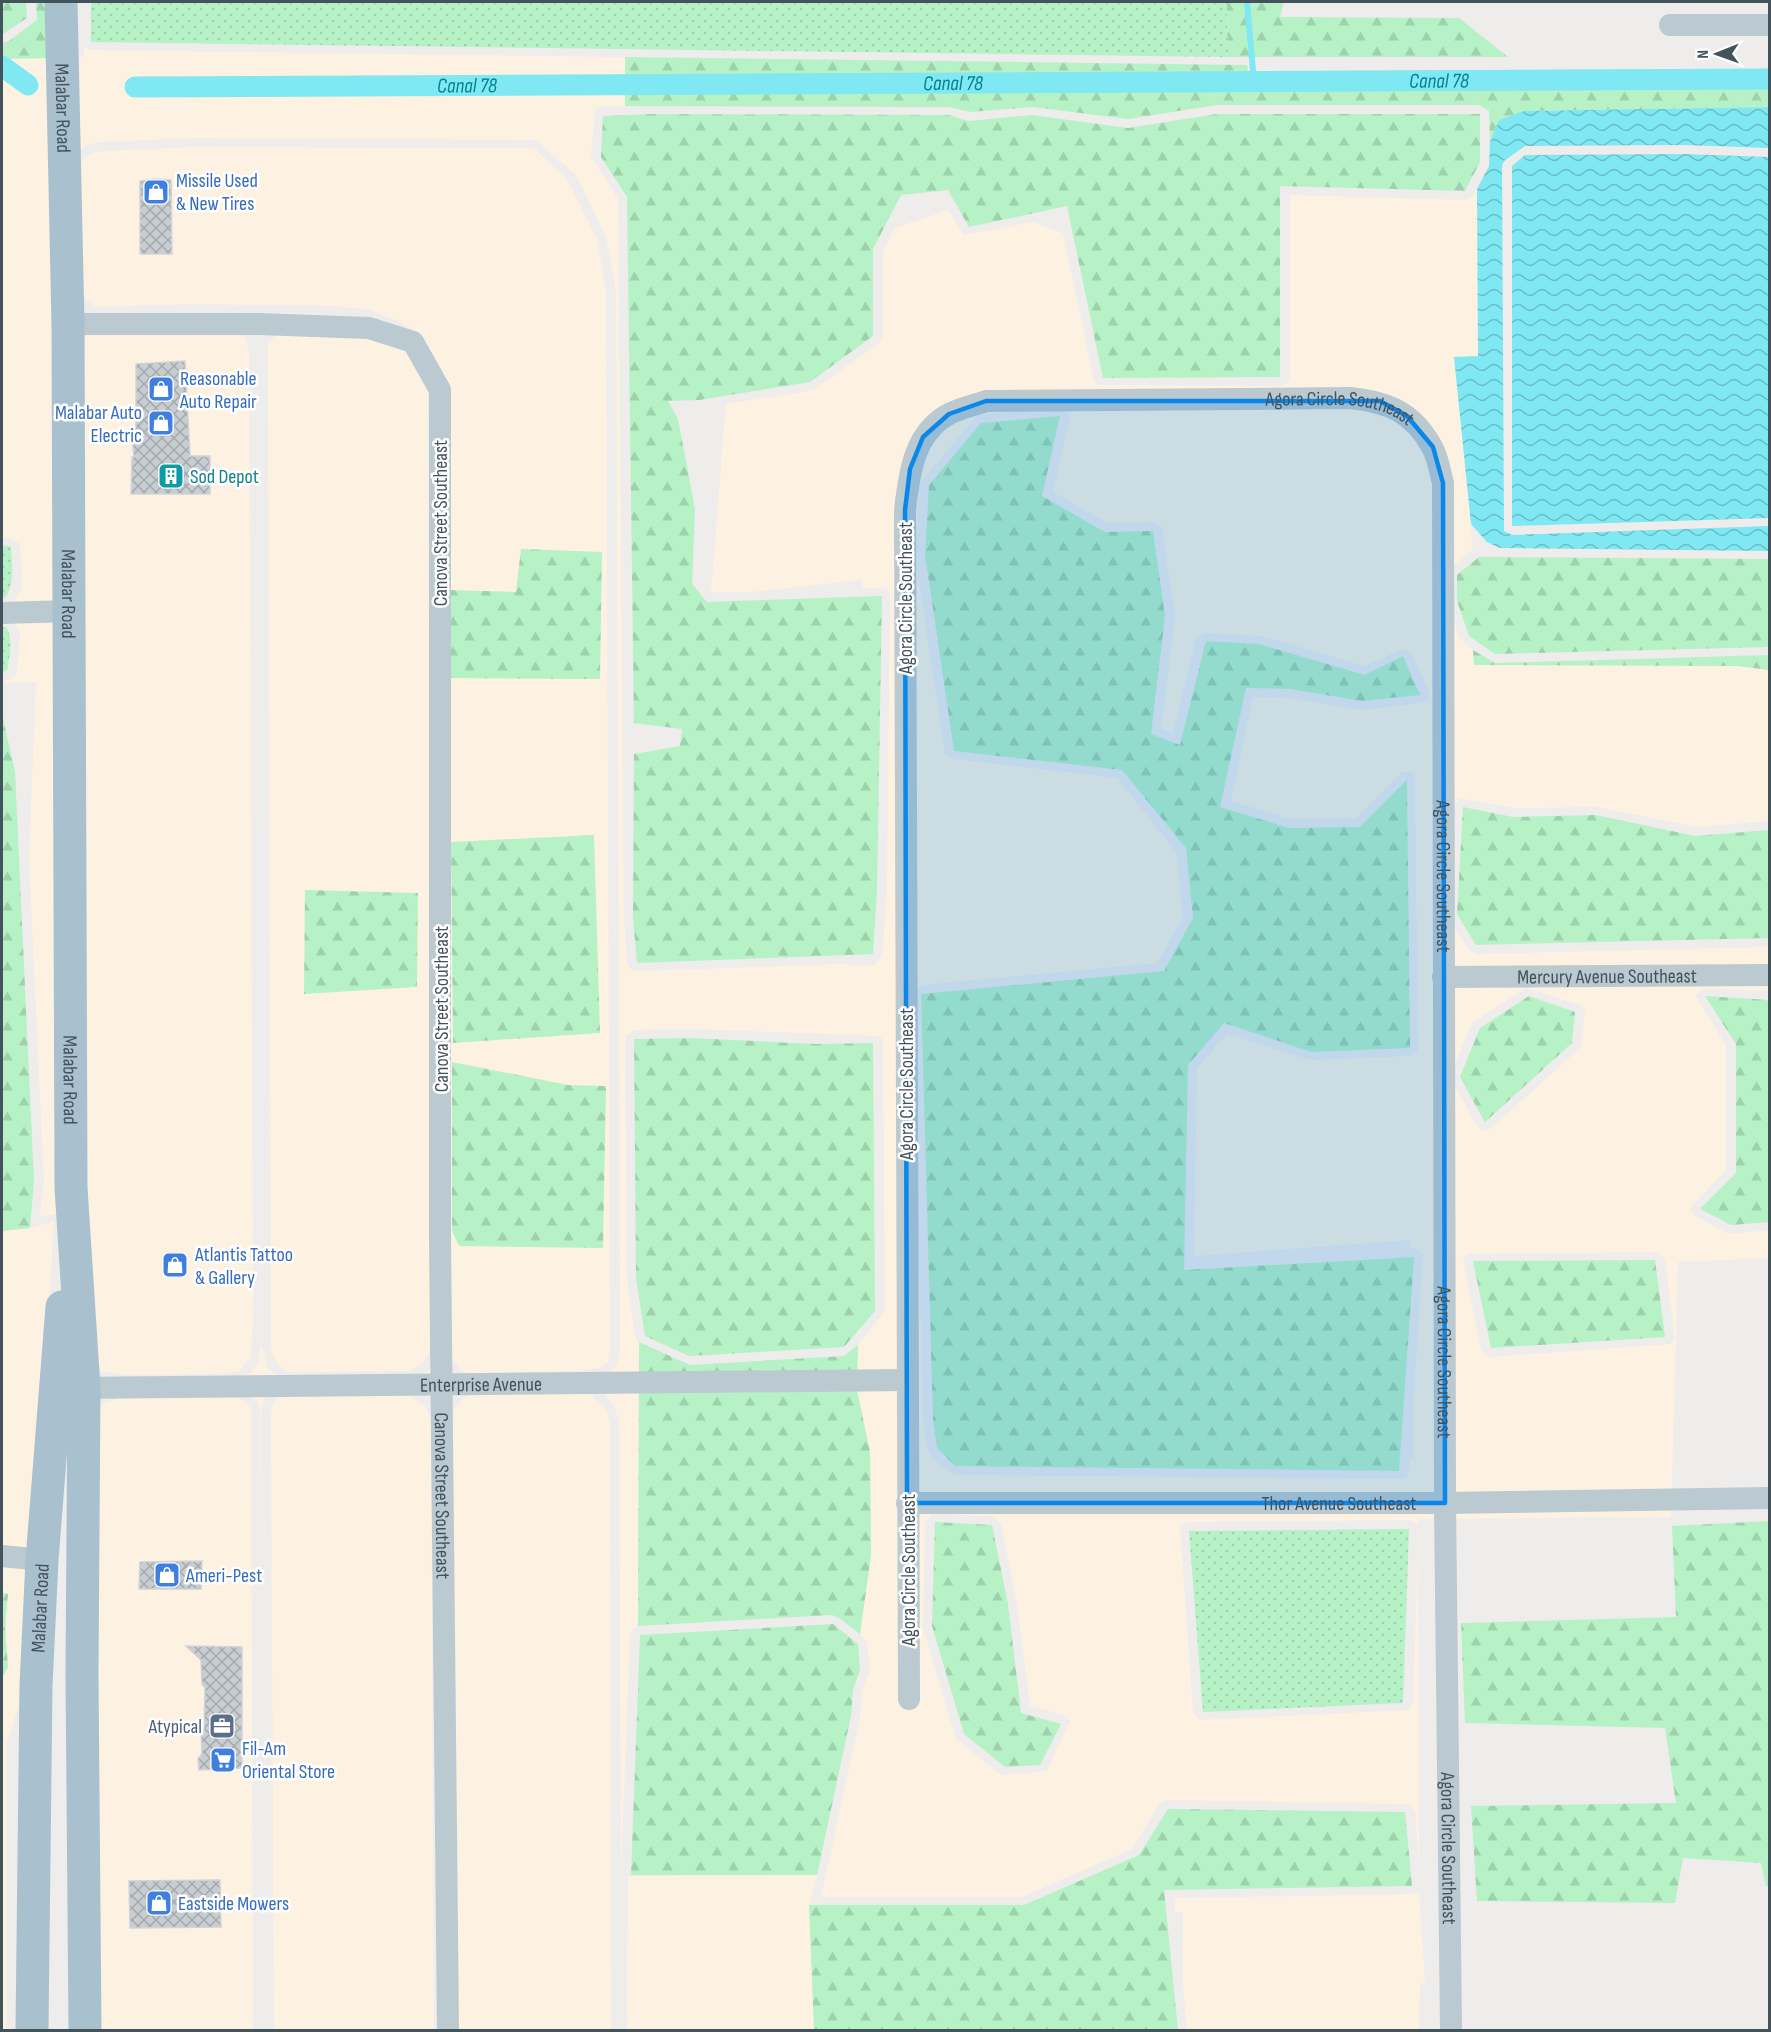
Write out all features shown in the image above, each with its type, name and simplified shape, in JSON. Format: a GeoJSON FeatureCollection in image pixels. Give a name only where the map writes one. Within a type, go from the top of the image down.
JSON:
{"type":"FeatureCollection","features":[{"type":"Feature","properties":{"kind":"main road","name":"Malabar Road"},"geometry":{"type":"LineString","coordinates":[[61,2],[68,324],[70,1388],[83,1723],[85,2031]]}},
{"type":"Feature","properties":{"kind":"main road","name":"Malabar Road"},"geometry":{"type":"LineString","coordinates":[[32,2031],[36,1685],[42,1560],[70,1388]]}},
{"type":"Feature","properties":{"kind":"main road"},"geometry":{"type":"LineString","coordinates":[[42,1560],[67,1570],[73,1579],[74,1696],[83,1723]]}},
{"type":"Feature","properties":{"kind":"street"},"geometry":{"type":"LineString","coordinates":[[1670,26],[1770,25]]}},
{"type":"Feature","properties":{"kind":"street","name":"Canova Street Southeast"},"geometry":{"type":"LineString","coordinates":[[68,324],[259,324],[369,328],[413,342],[440,390],[442,1386],[448,2031]]}},
{"type":"Feature","properties":{"kind":"street","name":"Agora Circle Southeast"},"geometry":{"type":"LineString","coordinates":[[909,1699],[905,510],[910,469],[923,437],[949,414],[986,400],[1350,398],[1380,401],[1407,416],[1433,447],[1443,483],[1444,1503],[1451,2031]]}},
{"type":"Feature","properties":{"kind":"street"},"geometry":{"type":"LineString","coordinates":[[2,613],[69,611]]}},
{"type":"Feature","properties":{"kind":"street","name":"Mercury Avenue Southeast"},"geometry":{"type":"LineString","coordinates":[[1443,977],[1770,975]]}},
{"type":"Feature","properties":{"kind":"street","name":"Enterprise Avenue"},"geometry":{"type":"LineString","coordinates":[[70,1388],[907,1380]]}},
{"type":"Feature","properties":{"kind":"street","name":"Thor Avenue Southeast"},"geometry":{"type":"LineString","coordinates":[[907,1503],[1444,1503],[1770,1498]]}},
{"type":"Feature","properties":{"kind":"street"},"geometry":{"type":"LineString","coordinates":[[2,1556],[42,1560]]}},
{"type":"Feature","properties":{"kind":"highlighted area"},"geometry":{"type":"Polygon","coordinates":[[[986,401],[1380,401],[1407,416],[1433,447],[1443,483],[1445,1503],[907,1503],[905,510],[910,469],[923,437],[949,414],[986,401]]]}},
{"type":"Feature","properties":{"kind":"shaded area"},"geometry":{"type":"Polygon","coordinates":[[[84,47],[91,50],[625,57],[625,106],[599,107],[595,110],[591,156],[618,199],[624,918],[627,963],[629,968],[637,971],[841,964],[873,966],[882,957],[887,891],[890,591],[884,588],[863,588],[862,580],[751,592],[711,592],[726,404],[814,390],[880,342],[883,336],[883,251],[895,228],[948,210],[964,235],[1032,222],[1063,233],[1094,380],[1097,385],[1280,386],[1286,384],[1290,377],[1290,195],[1465,200],[1472,197],[1477,189],[1478,356],[1454,358],[1472,550],[1450,569],[1448,604],[1460,639],[1473,650],[1474,664],[1738,666],[1769,670],[1770,821],[1696,827],[1598,807],[1514,808],[1459,798],[1453,806],[1449,918],[1468,949],[1477,954],[1769,947],[1769,991],[1703,988],[1696,996],[1726,1046],[1726,1170],[1690,1208],[1693,1215],[1729,1234],[1769,1230],[1770,1258],[1678,1262],[1671,1517],[1418,1519],[1418,1525],[1409,1520],[1188,1522],[1180,1526],[1193,1712],[1200,1720],[1409,1710],[1413,1703],[1418,1554],[1419,1862],[1415,1811],[1408,1804],[1168,1800],[1159,1804],[1132,1849],[1022,1897],[821,1897],[860,1717],[862,1692],[870,1669],[867,1643],[860,1634],[871,1556],[870,1452],[857,1390],[858,1345],[885,1311],[883,1040],[879,1036],[692,1029],[634,1030],[625,1036],[627,1278],[635,1337],[639,1342],[638,1626],[632,1630],[630,1635],[621,1871],[619,1421],[614,1406],[604,1393],[455,1392],[445,1407],[435,1402],[422,1390],[275,1389],[264,1399],[261,1414],[262,1590],[260,1408],[258,1402],[248,1393],[101,1379],[247,1377],[258,1363],[261,1345],[268,1368],[281,1379],[424,1374],[442,1360],[454,1375],[608,1374],[617,1366],[620,1351],[616,291],[606,236],[576,175],[536,140],[194,138],[100,142],[85,146],[75,155],[73,57],[84,57],[84,47]],[[1060,407],[978,415],[919,484],[915,556],[945,754],[953,759],[1117,778],[1176,852],[1183,917],[1157,963],[921,985],[912,991],[923,1419],[927,1449],[934,1460],[956,1475],[1404,1479],[1408,1475],[1410,1458],[1414,1458],[1413,1409],[1423,1254],[1411,1248],[1410,1240],[1194,1256],[1197,1068],[1227,1034],[1311,1060],[1410,1056],[1418,1053],[1415,775],[1411,772],[1402,772],[1356,818],[1290,819],[1231,801],[1253,697],[1289,698],[1363,710],[1421,703],[1427,701],[1430,694],[1412,653],[1405,648],[1364,666],[1262,636],[1204,633],[1196,639],[1173,733],[1161,729],[1175,617],[1162,527],[1152,522],[1108,523],[1053,492],[1070,418],[1066,409],[1060,407]],[[1526,988],[1472,1023],[1451,1078],[1478,1128],[1483,1131],[1492,1128],[1581,1047],[1585,1012],[1581,1005],[1526,988]],[[1658,1252],[1467,1254],[1463,1260],[1481,1350],[1486,1356],[1671,1344],[1675,1339],[1665,1259],[1658,1252]],[[932,1514],[925,1522],[923,1628],[956,1739],[1001,1775],[1047,1771],[1070,1721],[1064,1715],[1030,1706],[1017,1603],[1001,1523],[992,1516],[932,1514]]]}},
{"type":"Feature","properties":{"kind":"shaded area"},"geometry":{"type":"Polygon","coordinates":[[[50,58],[58,1214],[40,1216],[44,1182],[29,860],[36,682],[2,683],[12,678],[17,672],[20,634],[14,623],[11,604],[21,591],[22,573],[20,544],[8,537],[2,538],[2,59],[50,58]]]}},
{"type":"Feature","properties":{"kind":"shaded area"},"geometry":{"type":"Polygon","coordinates":[[[194,147],[533,148],[567,179],[597,239],[606,291],[610,1351],[608,1362],[602,1367],[578,1371],[468,1373],[461,1370],[451,1357],[438,364],[417,331],[369,310],[335,306],[194,304],[96,307],[87,300],[79,288],[77,165],[90,154],[103,151],[194,147]]]}},
{"type":"Feature","properties":{"kind":"shaded area"},"geometry":{"type":"Polygon","coordinates":[[[233,327],[246,338],[249,355],[253,1319],[251,1350],[250,1358],[239,1371],[220,1374],[122,1375],[103,1371],[86,1351],[80,341],[91,332],[233,327]]]}},
{"type":"Feature","properties":{"kind":"shaded area"},"geometry":{"type":"Polygon","coordinates":[[[284,327],[397,343],[416,363],[425,380],[428,393],[432,1337],[431,1349],[424,1361],[420,1366],[408,1371],[287,1372],[277,1363],[271,1349],[268,343],[284,327]]]}},
{"type":"Feature","properties":{"kind":"shaded area"},"geometry":{"type":"Polygon","coordinates":[[[54,1221],[26,1686],[6,1744],[6,2030],[2,2030],[2,1678],[8,1667],[5,1628],[8,1594],[2,1593],[2,1231],[30,1228],[54,1221]]]}},
{"type":"Feature","properties":{"kind":"shaded area"},"geometry":{"type":"Polygon","coordinates":[[[407,1393],[426,1407],[431,1419],[434,2030],[274,2030],[271,1413],[273,1403],[281,1396],[407,1393]]]}},
{"type":"Feature","properties":{"kind":"shaded area"},"geometry":{"type":"Polygon","coordinates":[[[589,1393],[606,1410],[610,1421],[611,2030],[452,2030],[453,1411],[464,1397],[474,1394],[589,1393]]]}},
{"type":"Feature","properties":{"kind":"shaded area"},"geometry":{"type":"Polygon","coordinates":[[[231,1396],[243,1400],[251,1408],[253,2030],[91,2030],[87,1422],[102,1404],[123,1397],[231,1396]]]}},
{"type":"Feature","properties":{"kind":"shaded area"},"geometry":{"type":"Polygon","coordinates":[[[817,1875],[809,1905],[814,2030],[627,2030],[628,1876],[817,1875]]]}},
{"type":"Feature","properties":{"kind":"shaded area"},"geometry":{"type":"Polygon","coordinates":[[[1419,1891],[1425,1983],[1420,1983],[1419,2030],[1187,2030],[1183,1986],[1183,1912],[1175,1912],[1174,1898],[1412,1894],[1419,1891]]]}},
{"type":"Feature","properties":{"kind":"green space"},"geometry":{"type":"Polygon","coordinates":[[[2,2],[26,2],[27,18],[3,34],[2,2]]]}},
{"type":"Feature","properties":{"kind":"green space"},"geometry":{"type":"Polygon","coordinates":[[[36,2],[49,2],[50,58],[2,59],[2,43],[9,41],[37,20],[36,2]]]}},
{"type":"Feature","properties":{"kind":"green space"},"geometry":{"type":"Polygon","coordinates":[[[91,2],[1227,2],[1228,57],[91,42],[91,2]]]}},
{"type":"Feature","properties":{"kind":"green space"},"geometry":{"type":"Polygon","coordinates":[[[1227,2],[1284,2],[1280,17],[1459,18],[1508,57],[1228,57],[1227,2]]]}},
{"type":"Feature","properties":{"kind":"green space"},"geometry":{"type":"Polygon","coordinates":[[[625,57],[1247,65],[1248,71],[1770,69],[1769,107],[1524,111],[1499,120],[1490,142],[1489,111],[1480,105],[1217,105],[1128,119],[1033,107],[970,112],[949,107],[625,106],[625,57]]]}},
{"type":"Feature","properties":{"kind":"green space"},"geometry":{"type":"Polygon","coordinates":[[[653,114],[949,115],[968,121],[1032,115],[1128,128],[1217,114],[1480,114],[1480,162],[1465,191],[1280,186],[1280,377],[1103,378],[1067,206],[969,227],[948,190],[901,195],[873,249],[873,336],[810,382],[699,400],[668,401],[678,419],[695,509],[692,584],[707,602],[882,596],[877,891],[873,954],[637,963],[633,918],[634,754],[680,746],[682,729],[634,723],[627,197],[601,157],[603,116],[653,114]]]}},
{"type":"Feature","properties":{"kind":"green space"},"geometry":{"type":"Polygon","coordinates":[[[1060,416],[1042,496],[1105,532],[1153,531],[1165,616],[1151,734],[1180,745],[1206,641],[1259,644],[1365,675],[1403,656],[1420,695],[1362,701],[1290,689],[1246,688],[1220,807],[1289,828],[1360,827],[1407,780],[1410,1048],[1311,1052],[1224,1023],[1188,1065],[1184,1270],[1414,1257],[1399,1471],[955,1466],[937,1448],[933,1419],[921,994],[1164,971],[1193,918],[1186,848],[1122,770],[954,751],[925,555],[929,485],[981,423],[1060,416]]]}},
{"type":"Feature","properties":{"kind":"green space"},"geometry":{"type":"Polygon","coordinates":[[[6,545],[11,547],[12,574],[5,598],[2,596],[2,547],[6,545]]]}},
{"type":"Feature","properties":{"kind":"green space"},"geometry":{"type":"Polygon","coordinates":[[[521,549],[602,552],[600,679],[451,678],[450,590],[516,592],[521,549]]]}},
{"type":"Feature","properties":{"kind":"green space"},"geometry":{"type":"Polygon","coordinates":[[[1479,557],[1769,559],[1769,647],[1495,654],[1469,636],[1457,601],[1457,575],[1479,557]]]}},
{"type":"Feature","properties":{"kind":"green space"},"geometry":{"type":"Polygon","coordinates":[[[2,627],[6,627],[8,632],[10,654],[7,671],[2,672],[2,627]]]}},
{"type":"Feature","properties":{"kind":"green space"},"geometry":{"type":"Polygon","coordinates":[[[1473,650],[1495,663],[1769,655],[1769,670],[1738,666],[1474,665],[1473,650]]]}},
{"type":"Feature","properties":{"kind":"green space"},"geometry":{"type":"Polygon","coordinates":[[[2,714],[15,772],[34,1182],[30,1228],[2,1231],[2,714]]]}},
{"type":"Feature","properties":{"kind":"green space"},"geometry":{"type":"Polygon","coordinates":[[[1463,807],[1513,817],[1596,815],[1695,836],[1769,830],[1769,938],[1476,945],[1457,914],[1463,807]]]}},
{"type":"Feature","properties":{"kind":"green space"},"geometry":{"type":"Polygon","coordinates":[[[594,835],[600,1033],[453,1043],[451,842],[594,835]]]}},
{"type":"Feature","properties":{"kind":"green space"},"geometry":{"type":"Polygon","coordinates":[[[305,890],[418,893],[417,987],[304,994],[305,890]]]}},
{"type":"Feature","properties":{"kind":"green space"},"geometry":{"type":"Polygon","coordinates":[[[1529,996],[1575,1012],[1572,1043],[1485,1122],[1460,1077],[1480,1028],[1529,996]]]}},
{"type":"Feature","properties":{"kind":"green space"},"geometry":{"type":"Polygon","coordinates":[[[1705,996],[1769,1000],[1769,1222],[1731,1225],[1700,1209],[1736,1173],[1736,1044],[1705,996]]]}},
{"type":"Feature","properties":{"kind":"green space"},"geometry":{"type":"Polygon","coordinates":[[[691,1038],[817,1044],[873,1043],[875,1311],[844,1347],[689,1356],[645,1336],[636,1277],[634,1039],[691,1038]]]}},
{"type":"Feature","properties":{"kind":"green space"},"geometry":{"type":"Polygon","coordinates":[[[452,1062],[568,1085],[606,1086],[603,1248],[459,1246],[452,1231],[452,1062]]]}},
{"type":"Feature","properties":{"kind":"green space"},"geometry":{"type":"Polygon","coordinates":[[[1655,1260],[1665,1337],[1491,1348],[1473,1261],[1655,1260]]]}},
{"type":"Feature","properties":{"kind":"green space"},"geometry":{"type":"Polygon","coordinates":[[[639,1342],[690,1365],[844,1356],[858,1345],[857,1390],[870,1452],[871,1555],[860,1634],[832,1615],[638,1626],[639,1342]]]}},
{"type":"Feature","properties":{"kind":"green space"},"geometry":{"type":"Polygon","coordinates":[[[1769,1521],[1769,1887],[1766,1886],[1761,1863],[1683,1858],[1675,1903],[1477,1901],[1471,1806],[1676,1803],[1665,1728],[1465,1723],[1461,1623],[1676,1617],[1672,1526],[1769,1521]]]}},
{"type":"Feature","properties":{"kind":"green space"},"geometry":{"type":"Polygon","coordinates":[[[935,1522],[992,1525],[1008,1604],[1021,1713],[1061,1724],[1040,1765],[1005,1767],[964,1734],[932,1626],[935,1522]]]}},
{"type":"Feature","properties":{"kind":"green space"},"geometry":{"type":"Polygon","coordinates":[[[1409,1529],[1403,1703],[1203,1712],[1189,1531],[1409,1529]]]}},
{"type":"Feature","properties":{"kind":"green space"},"geometry":{"type":"Polygon","coordinates":[[[2,1593],[8,1594],[5,1628],[8,1667],[2,1678],[2,1593]]]}},
{"type":"Feature","properties":{"kind":"green space"},"geometry":{"type":"Polygon","coordinates":[[[833,1624],[858,1644],[860,1670],[853,1690],[851,1716],[817,1875],[631,1875],[640,1635],[833,1624]]]}},
{"type":"Feature","properties":{"kind":"green space"},"geometry":{"type":"Polygon","coordinates":[[[1168,1809],[1405,1812],[1412,1886],[1164,1890],[1178,2030],[814,2030],[809,1905],[1024,1905],[1139,1855],[1168,1809]]]}},
{"type":"Feature","properties":{"kind":"water"},"geometry":{"type":"Polygon","coordinates":[[[1769,107],[1769,148],[1684,145],[1525,146],[1504,161],[1502,166],[1504,531],[1513,535],[1769,526],[1769,551],[1500,548],[1487,542],[1471,524],[1454,357],[1478,356],[1477,189],[1489,166],[1490,142],[1499,120],[1524,111],[1769,107]]]}},
{"type":"Feature","properties":{"kind":"water"},"geometry":{"type":"Polygon","coordinates":[[[1684,154],[1769,157],[1769,518],[1512,526],[1512,166],[1525,155],[1684,154]]]}},
{"type":"Feature","properties":{"kind":"building"},"geometry":{"type":"Polygon","coordinates":[[[171,180],[172,254],[140,254],[140,181],[171,180]]]}},
{"type":"Feature","properties":{"kind":"building"},"geometry":{"type":"Polygon","coordinates":[[[185,361],[190,456],[210,456],[210,494],[131,494],[132,457],[134,457],[131,429],[136,427],[136,364],[185,361]]]}},
{"type":"Feature","properties":{"kind":"building"},"geometry":{"type":"Polygon","coordinates":[[[202,1561],[201,1589],[139,1589],[140,1562],[202,1561]]]}},
{"type":"Feature","properties":{"kind":"building"},"geometry":{"type":"Polygon","coordinates":[[[186,1646],[242,1647],[242,1768],[199,1770],[198,1759],[202,1754],[201,1732],[204,1728],[205,1688],[202,1684],[201,1660],[186,1646]]]}},
{"type":"Feature","properties":{"kind":"building"},"geometry":{"type":"Polygon","coordinates":[[[220,1880],[221,1927],[130,1928],[129,1881],[220,1880]]]}},
{"type":"Feature","properties":{"kind":"waterway"},"geometry":{"type":"LineString","coordinates":[[1247,2],[1254,82]]}},
{"type":"Feature","properties":{"kind":"waterway","name":"Canal 78"},"geometry":{"type":"LineString","coordinates":[[2,66],[28,85]]}},
{"type":"Feature","properties":{"kind":"waterway","name":"Canal 78"},"geometry":{"type":"LineString","coordinates":[[135,87],[1770,79]]}},
{"type":"Feature","properties":{"kind":"place","name":"Missile Used & New Tires"},"geometry":{"type":"Point","coordinates":[156,192]}},
{"type":"Feature","properties":{"kind":"place","name":"Reasonable Auto Repair"},"geometry":{"type":"Point","coordinates":[161,389]}},
{"type":"Feature","properties":{"kind":"place","name":"Malabar Auto Electric"},"geometry":{"type":"Point","coordinates":[161,423]}},
{"type":"Feature","properties":{"kind":"place","name":"Sod Depot"},"geometry":{"type":"Point","coordinates":[171,476]}},
{"type":"Feature","properties":{"kind":"place","name":"Atlantis Tattoo & Gallery"},"geometry":{"type":"Point","coordinates":[175,1265]}},
{"type":"Feature","properties":{"kind":"place","name":"Ameri-Pest"},"geometry":{"type":"Point","coordinates":[167,1575]}},
{"type":"Feature","properties":{"kind":"place","name":"Atypical"},"geometry":{"type":"Point","coordinates":[222,1726]}},
{"type":"Feature","properties":{"kind":"place","name":"Fil-Am Oriental Store"},"geometry":{"type":"Point","coordinates":[223,1760]}},
{"type":"Feature","properties":{"kind":"place","name":"Eastside Mowers"},"geometry":{"type":"Point","coordinates":[159,1903]}}]}
